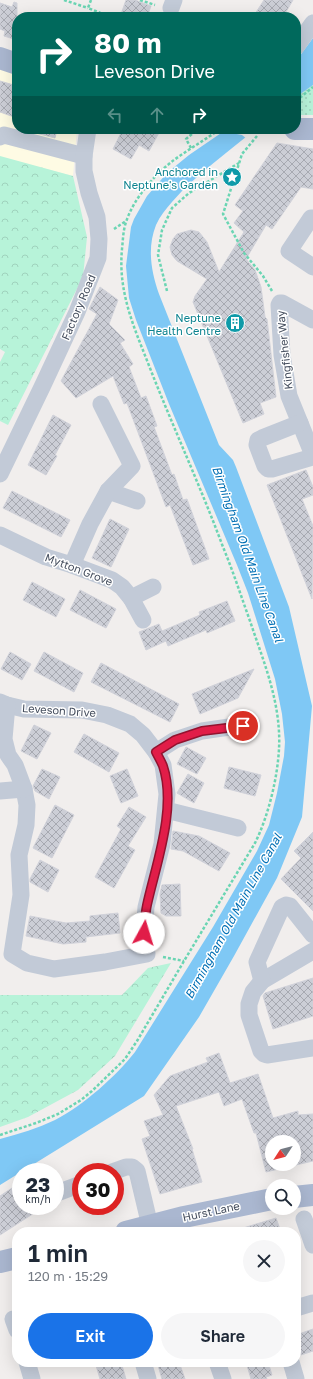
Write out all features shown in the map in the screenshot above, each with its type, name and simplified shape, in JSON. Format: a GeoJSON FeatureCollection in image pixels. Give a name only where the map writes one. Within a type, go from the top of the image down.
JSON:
{"type":"FeatureCollection","features":[{"type":"Feature","properties":{"kind":"main road"},"geometry":{"type":"LineString","coordinates":[[0,58],[12,62]]}},
{"type":"Feature","properties":{"kind":"main road"},"geometry":{"type":"LineString","coordinates":[[301,129],[313,128]]}},
{"type":"Feature","properties":{"kind":"main road"},"geometry":{"type":"LineString","coordinates":[[301,1196],[313,1195]]}},
{"type":"Feature","properties":{"kind":"main road","name":"Hurst Lane"},"geometry":{"type":"LineString","coordinates":[[146,1227],[184,1217],[265,1200]]}},
{"type":"Feature","properties":{"kind":"main road"},"geometry":{"type":"LineString","coordinates":[[0,1262],[12,1259]]}},
{"type":"Feature","properties":{"kind":"street"},"geometry":{"type":"LineString","coordinates":[[301,40],[313,23]]}},
{"type":"Feature","properties":{"kind":"street","name":"Factory Road"},"geometry":{"type":"LineString","coordinates":[[0,474],[77,312],[98,258],[99,239],[97,217],[84,171],[84,156],[87,134]]}},
{"type":"Feature","properties":{"kind":"street"},"geometry":{"type":"LineString","coordinates":[[0,137],[4,135],[84,156]]}},
{"type":"Feature","properties":{"kind":"street"},"geometry":{"type":"LineString","coordinates":[[313,218],[311,218],[289,251],[313,267]]}},
{"type":"Feature","properties":{"kind":"street","name":"Kingfisher Way"},"geometry":{"type":"LineString","coordinates":[[313,320],[282,303],[279,305],[282,355],[289,396],[313,456]]}},
{"type":"Feature","properties":{"kind":"street"},"geometry":{"type":"LineString","coordinates":[[72,565],[90,524],[108,491],[132,466],[101,404]]}},
{"type":"Feature","properties":{"kind":"street"},"geometry":{"type":"LineString","coordinates":[[300,424],[262,438],[258,440],[256,445],[265,466],[268,469],[313,456]]}},
{"type":"Feature","properties":{"kind":"street"},"geometry":{"type":"LineString","coordinates":[[108,491],[137,501]]}},
{"type":"Feature","properties":{"kind":"street","name":"Mytton Grove"},"geometry":{"type":"LineString","coordinates":[[0,535],[46,558],[72,565],[112,580],[122,587],[131,598],[143,620]]}},
{"type":"Feature","properties":{"kind":"street"},"geometry":{"type":"LineString","coordinates":[[131,598],[153,587]]}},
{"type":"Feature","properties":{"kind":"street"},"geometry":{"type":"LineString","coordinates":[[4,703],[4,739],[8,754],[15,765],[24,790],[27,805],[26,825],[19,856],[21,895],[6,952],[27,963],[54,969],[105,962],[147,954]]}},
{"type":"Feature","properties":{"kind":"street","name":"Leveson Drive"},"geometry":{"type":"LineString","coordinates":[[4,703],[24,709],[82,710],[107,714],[130,724],[143,735],[156,752],[163,765],[167,794],[162,844],[146,907],[144,933],[147,954]]}},
{"type":"Feature","properties":{"kind":"street"},"geometry":{"type":"LineString","coordinates":[[156,752],[175,740],[202,731],[243,726]]}},
{"type":"Feature","properties":{"kind":"street"},"geometry":{"type":"LineString","coordinates":[[0,792],[24,790]]}},
{"type":"Feature","properties":{"kind":"street"},"geometry":{"type":"LineString","coordinates":[[166,810],[238,828]]}},
{"type":"Feature","properties":{"kind":"street"},"geometry":{"type":"LineString","coordinates":[[262,981],[257,962],[282,907],[286,905],[290,906],[313,935]]}},
{"type":"Feature","properties":{"kind":"street"},"geometry":{"type":"LineString","coordinates":[[313,951],[262,981],[253,992],[249,1004],[249,1015],[261,1051],[264,1054],[268,1055],[313,1048]]}},
{"type":"Feature","properties":{"kind":"street"},"geometry":{"type":"LineString","coordinates":[[124,1168],[132,1167],[137,1171],[150,1226]]}},
{"type":"Feature","properties":{"kind":"street"},"geometry":{"type":"LineString","coordinates":[[304,1219],[313,1245]]}},
{"type":"Feature","properties":{"kind":"street"},"geometry":{"type":"LineString","coordinates":[[301,1307],[313,1303]]}},
{"type":"Feature","properties":{"kind":"street"},"geometry":{"type":"LineString","coordinates":[[28,1367],[32,1379]]}},
{"type":"Feature","properties":{"kind":"street"},"geometry":{"type":"LineString","coordinates":[[144,1367],[148,1379]]}},
{"type":"Feature","properties":{"kind":"street"},"geometry":{"type":"LineString","coordinates":[[219,1367],[223,1379]]}},
{"type":"Feature","properties":{"kind":"street"},"geometry":{"type":"LineString","coordinates":[[292,1367],[296,1379]]}},
{"type":"Feature","properties":{"kind":"path"},"geometry":{"type":"LineString","coordinates":[[64,0],[98,12]]}},
{"type":"Feature","properties":{"kind":"path"},"geometry":{"type":"LineString","coordinates":[[88,8],[91,0]]}},
{"type":"Feature","properties":{"kind":"path"},"geometry":{"type":"LineString","coordinates":[[301,97],[312,89]]}},
{"type":"Feature","properties":{"kind":"path"},"geometry":{"type":"LineString","coordinates":[[191,148],[186,139],[192,134]]}},
{"type":"Feature","properties":{"kind":"path"},"geometry":{"type":"LineString","coordinates":[[0,1135],[36,1124],[58,1114],[81,1100],[125,1059],[256,843],[263,828],[277,769],[279,732],[274,691],[222,544],[167,414],[143,350],[126,303],[120,266],[123,234],[126,221],[142,192],[172,161],[212,134]]}},
{"type":"Feature","properties":{"kind":"path"},"geometry":{"type":"LineString","coordinates":[[257,136],[242,154],[223,214],[244,253],[263,276],[280,303]]}},
{"type":"Feature","properties":{"kind":"path"},"geometry":{"type":"LineString","coordinates":[[167,291],[158,255],[162,230],[172,208],[189,193],[240,163]]}},
{"type":"Feature","properties":{"kind":"path"},"geometry":{"type":"LineString","coordinates":[[147,954],[184,961]]}},
{"type":"Feature","properties":{"kind":"shaded area"},"geometry":{"type":"Polygon","coordinates":[[[0,68],[12,73],[12,134],[77,134],[73,176],[0,157],[0,68]]]}},
{"type":"Feature","properties":{"kind":"green space"},"geometry":{"type":"Polygon","coordinates":[[[313,85],[313,115],[301,115],[301,93],[313,85]]]}},
{"type":"Feature","properties":{"kind":"green space"},"geometry":{"type":"Polygon","coordinates":[[[0,156],[73,176],[87,237],[83,277],[8,425],[0,421],[0,362],[5,352],[0,349],[0,156]]]}},
{"type":"Feature","properties":{"kind":"green space"},"geometry":{"type":"Polygon","coordinates":[[[171,963],[115,1056],[78,1090],[28,1117],[0,1127],[0,995],[122,995],[148,968],[171,963]]]}},
{"type":"Feature","properties":{"kind":"water"},"geometry":{"type":"Polygon","coordinates":[[[313,38],[313,85],[301,93],[301,54],[313,38]]]}},
{"type":"Feature","properties":{"kind":"water","name":"Birmingham Old Main Line Canal"},"geometry":{"type":"Polygon","coordinates":[[[220,134],[249,134],[191,182],[165,210],[156,225],[153,234],[151,260],[159,294],[219,445],[233,460],[289,607],[312,706],[302,817],[277,878],[234,956],[199,1017],[144,1096],[36,1163],[12,1163],[12,1178],[0,1185],[0,1139],[42,1126],[66,1114],[99,1089],[119,1071],[135,1052],[213,927],[257,851],[269,825],[284,756],[285,742],[282,714],[275,679],[248,593],[169,404],[136,320],[129,298],[126,266],[131,227],[147,196],[167,173],[189,155],[220,134]]]}},
{"type":"Feature","properties":{"kind":"pier"},"geometry":{"type":"Polygon","coordinates":[[[237,134],[252,134],[247,139],[242,135],[237,134]]]}},
{"type":"Feature","properties":{"kind":"building"},"geometry":{"type":"Polygon","coordinates":[[[126,0],[135,0],[151,6],[149,12],[122,12],[126,0]]]}},
{"type":"Feature","properties":{"kind":"building"},"geometry":{"type":"Polygon","coordinates":[[[264,0],[293,0],[286,12],[256,12],[264,0]]]}},
{"type":"Feature","properties":{"kind":"building"},"geometry":{"type":"Polygon","coordinates":[[[14,2],[17,3],[17,12],[12,12],[12,38],[4,36],[5,31],[0,29],[0,3],[12,7],[14,2]]]}},
{"type":"Feature","properties":{"kind":"building"},"geometry":{"type":"Polygon","coordinates":[[[0,81],[12,85],[12,116],[0,112],[0,81]]]}},
{"type":"Feature","properties":{"kind":"building"},"geometry":{"type":"Polygon","coordinates":[[[40,134],[56,134],[55,138],[40,134]]]}},
{"type":"Feature","properties":{"kind":"building"},"geometry":{"type":"Polygon","coordinates":[[[120,134],[158,134],[149,151],[139,145],[131,159],[113,149],[120,134]]]}},
{"type":"Feature","properties":{"kind":"building","name":"Neptune Health Centre"},"geometry":{"type":"Polygon","coordinates":[[[277,143],[313,149],[313,189],[301,187],[272,229],[266,225],[246,259],[255,270],[261,287],[265,317],[267,319],[276,397],[260,403],[264,414],[243,423],[193,302],[195,296],[207,279],[177,261],[172,255],[170,247],[177,234],[191,230],[199,232],[207,242],[219,272],[244,232],[234,223],[243,211],[235,205],[277,143]]]}},
{"type":"Feature","properties":{"kind":"building"},"geometry":{"type":"Polygon","coordinates":[[[100,287],[118,300],[109,324],[125,340],[120,343],[133,364],[129,367],[141,398],[146,396],[157,426],[154,427],[172,475],[174,474],[183,500],[187,499],[209,559],[193,565],[170,505],[166,507],[127,403],[124,404],[113,376],[76,398],[61,381],[97,314],[89,309],[100,287]]]}},
{"type":"Feature","properties":{"kind":"building"},"geometry":{"type":"Polygon","coordinates":[[[53,415],[71,425],[55,455],[57,456],[46,475],[28,465],[53,415]]]}},
{"type":"Feature","properties":{"kind":"building"},"geometry":{"type":"Polygon","coordinates":[[[306,470],[313,487],[313,495],[302,499],[313,526],[312,599],[267,485],[306,470]]]}},
{"type":"Feature","properties":{"kind":"building"},"geometry":{"type":"Polygon","coordinates":[[[12,491],[70,520],[61,537],[3,508],[12,491]]]}},
{"type":"Feature","properties":{"kind":"building"},"geometry":{"type":"Polygon","coordinates":[[[110,519],[129,529],[111,567],[92,558],[110,519]]]}},
{"type":"Feature","properties":{"kind":"building"},"geometry":{"type":"Polygon","coordinates":[[[32,582],[65,599],[56,617],[23,600],[32,582]]]}},
{"type":"Feature","properties":{"kind":"building"},"geometry":{"type":"Polygon","coordinates":[[[80,590],[116,609],[106,628],[70,610],[80,590]]]}},
{"type":"Feature","properties":{"kind":"building"},"geometry":{"type":"Polygon","coordinates":[[[227,601],[235,621],[207,633],[206,630],[168,646],[166,641],[146,650],[139,632],[159,624],[162,631],[200,615],[199,612],[227,601]]]}},
{"type":"Feature","properties":{"kind":"building"},"geometry":{"type":"Polygon","coordinates":[[[10,652],[31,664],[22,680],[1,669],[10,652]]]}},
{"type":"Feature","properties":{"kind":"building"},"geometry":{"type":"Polygon","coordinates":[[[44,652],[83,673],[74,692],[34,671],[44,652]]]}},
{"type":"Feature","properties":{"kind":"building"},"geometry":{"type":"Polygon","coordinates":[[[101,663],[179,704],[170,722],[91,682],[101,663]]]}},
{"type":"Feature","properties":{"kind":"building"},"geometry":{"type":"Polygon","coordinates":[[[254,669],[238,698],[200,714],[192,694],[254,669]]]}},
{"type":"Feature","properties":{"kind":"building"},"geometry":{"type":"Polygon","coordinates":[[[34,725],[51,733],[37,759],[21,751],[34,725]]]}},
{"type":"Feature","properties":{"kind":"building"},"geometry":{"type":"Polygon","coordinates":[[[84,734],[119,753],[109,772],[74,752],[84,734]]]}},
{"type":"Feature","properties":{"kind":"building"},"geometry":{"type":"Polygon","coordinates":[[[186,747],[206,758],[197,774],[177,764],[186,747]]]}},
{"type":"Feature","properties":{"kind":"building"},"geometry":{"type":"Polygon","coordinates":[[[229,767],[261,775],[255,796],[224,788],[229,767]]]}},
{"type":"Feature","properties":{"kind":"building"},"geometry":{"type":"Polygon","coordinates":[[[42,769],[60,777],[49,799],[35,791],[33,786],[42,769]]]}},
{"type":"Feature","properties":{"kind":"building"},"geometry":{"type":"Polygon","coordinates":[[[127,769],[138,796],[121,803],[110,776],[127,769]]]}},
{"type":"Feature","properties":{"kind":"building"},"geometry":{"type":"Polygon","coordinates":[[[188,774],[204,783],[194,803],[177,793],[188,774]]]}},
{"type":"Feature","properties":{"kind":"building"},"geometry":{"type":"Polygon","coordinates":[[[55,805],[74,815],[52,858],[33,848],[55,805]]]}},
{"type":"Feature","properties":{"kind":"building"},"geometry":{"type":"Polygon","coordinates":[[[129,807],[146,817],[128,846],[135,850],[114,888],[95,877],[121,829],[117,826],[129,807]]]}},
{"type":"Feature","properties":{"kind":"building"},"geometry":{"type":"Polygon","coordinates":[[[173,831],[199,836],[230,853],[219,871],[183,851],[171,849],[173,831]]]}},
{"type":"Feature","properties":{"kind":"building"},"geometry":{"type":"Polygon","coordinates":[[[313,832],[313,911],[281,879],[301,858],[294,851],[313,832]]]}},
{"type":"Feature","properties":{"kind":"building"},"geometry":{"type":"Polygon","coordinates":[[[40,860],[59,870],[48,892],[30,882],[30,879],[40,860]]]}},
{"type":"Feature","properties":{"kind":"building"},"geometry":{"type":"Polygon","coordinates":[[[180,884],[181,916],[166,916],[161,913],[160,894],[162,885],[180,884]]]}},
{"type":"Feature","properties":{"kind":"building"},"geometry":{"type":"Polygon","coordinates":[[[118,913],[120,933],[86,937],[86,942],[63,944],[26,936],[30,916],[66,923],[90,921],[90,916],[118,913]]]}},
{"type":"Feature","properties":{"kind":"building"},"geometry":{"type":"Polygon","coordinates":[[[313,978],[313,1016],[273,1029],[263,996],[265,993],[313,978]]]}},
{"type":"Feature","properties":{"kind":"building"},"geometry":{"type":"Polygon","coordinates":[[[219,1053],[230,1083],[258,1074],[273,1118],[298,1111],[298,1115],[313,1114],[313,1161],[301,1164],[301,1135],[265,1135],[265,1168],[256,1133],[254,1133],[242,1099],[224,1106],[219,1092],[176,1106],[193,1149],[202,1182],[160,1194],[142,1139],[150,1136],[144,1121],[163,1115],[154,1095],[170,1076],[208,1062],[206,1058],[219,1053]]]}},
{"type":"Feature","properties":{"kind":"building"},"geometry":{"type":"Polygon","coordinates":[[[12,1188],[12,1215],[31,1215],[0,1235],[0,1196],[12,1188]]]}},
{"type":"Feature","properties":{"kind":"building"},"geometry":{"type":"Polygon","coordinates":[[[276,1218],[279,1227],[247,1227],[276,1218]]]}},
{"type":"Feature","properties":{"kind":"building"},"geometry":{"type":"Polygon","coordinates":[[[313,1329],[313,1351],[301,1355],[301,1333],[313,1329]]]}},
{"type":"Feature","properties":{"kind":"building"},"geometry":{"type":"Polygon","coordinates":[[[96,1367],[122,1367],[126,1379],[100,1379],[96,1367]]]}},
{"type":"Feature","properties":{"kind":"building"},"geometry":{"type":"Polygon","coordinates":[[[158,1367],[181,1367],[185,1379],[162,1379],[158,1367]]]}},
{"type":"Feature","properties":{"kind":"building"},"geometry":{"type":"Polygon","coordinates":[[[247,1367],[270,1367],[272,1375],[266,1377],[267,1379],[251,1379],[247,1367]]]}},
{"type":"Feature","properties":{"kind":"place","name":"Anchored in Neptune's Garden"},"geometry":{"type":"Point","coordinates":[232,177]}},
{"type":"Feature","properties":{"kind":"place","name":"Neptune Health Centre"},"geometry":{"type":"Point","coordinates":[235,323]}},
{"type":"Feature","properties":{"kind":"route"},"geometry":{"type":"LineString","coordinates":[[144,933],[146,907],[162,844],[166,819],[167,794],[165,778],[163,765],[156,752],[175,740],[202,731],[243,726]]}}]}
